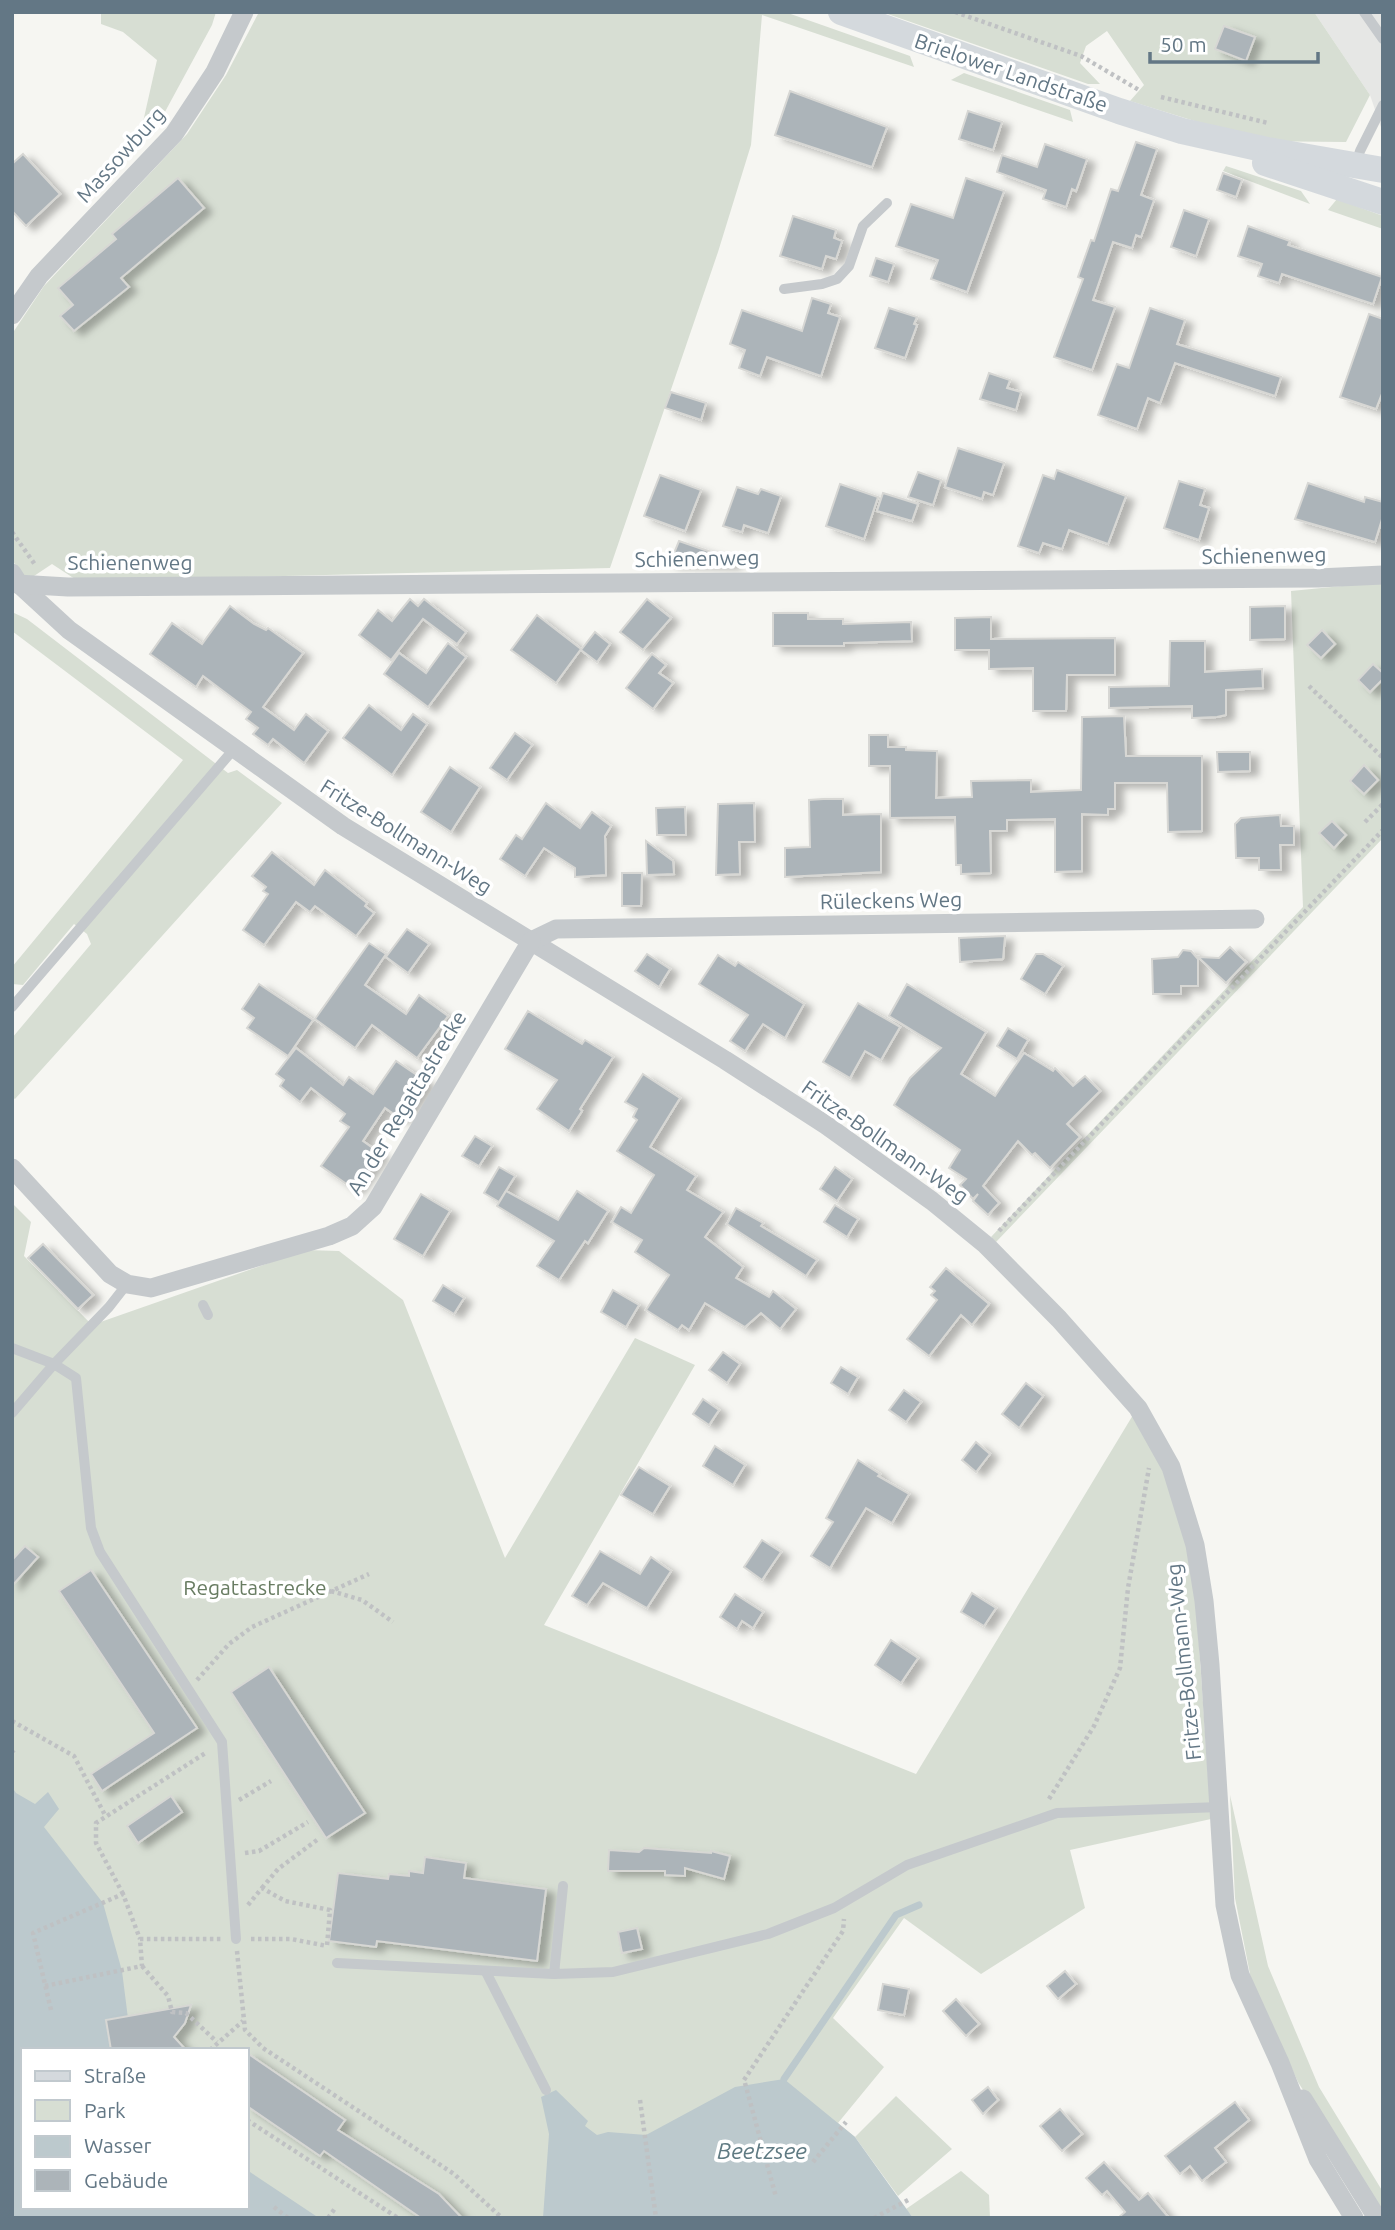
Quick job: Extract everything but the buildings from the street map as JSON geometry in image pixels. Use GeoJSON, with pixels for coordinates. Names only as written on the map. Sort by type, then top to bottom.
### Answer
{"type":"FeatureCollection","features":[{"type":"Feature","properties":{"kind":"main road","name":"Brielower Landstraße"},"geometry":{"type":"LineString","coordinates":[[841,12],[1182,131],[1268,150],[1383,170]]}},
{"type":"Feature","properties":{"kind":"main road","name":"Brielower Landstraße"},"geometry":{"type":"LineString","coordinates":[[1182,131],[1207,145],[1383,202]]}},
{"type":"Feature","properties":{"kind":"street","name":"Massowburg"},"geometry":{"type":"LineString","coordinates":[[12,315],[40,276],[174,134],[215,72],[244,12]]}},
{"type":"Feature","properties":{"kind":"street","name":"Schienenweg"},"geometry":{"type":"LineString","coordinates":[[14,580],[50,586],[1113,580],[1383,575]]}},
{"type":"Feature","properties":{"kind":"street","name":"Fritze-Bollmann-Weg"},"geometry":{"type":"LineString","coordinates":[[14,580],[69,630],[343,826],[659,1018],[826,1125],[932,1201],[986,1245],[1059,1319],[1138,1408],[1171,1467],[1195,1545],[1205,1614],[1221,1807],[1225,1905],[1240,1975],[1280,2063],[1318,2159],[1354,2218]]}},
{"type":"Feature","properties":{"kind":"street","name":"Rüleckens Weg"},"geometry":{"type":"LineString","coordinates":[[531,941],[556,929],[1255,919]]}},
{"type":"Feature","properties":{"kind":"street","name":"An der Regattastrecke"},"geometry":{"type":"LineString","coordinates":[[127,1284],[151,1288],[329,1236],[352,1226],[373,1207],[531,941]]}},
{"type":"Feature","properties":{"kind":"street"},"geometry":{"type":"LineString","coordinates":[[12,1168],[110,1274],[127,1284]]}},
{"type":"Feature","properties":{"kind":"street","name":"Fritze-Bollmann-Weg"},"geometry":{"type":"LineString","coordinates":[[1280,2063],[1377,2218]]}},
{"type":"Feature","properties":{"kind":"lane"},"geometry":{"type":"LineString","coordinates":[[1364,12],[1383,39]]}},
{"type":"Feature","properties":{"kind":"lane"},"geometry":{"type":"LineString","coordinates":[[1356,165],[1360,151],[1383,106]]}},
{"type":"Feature","properties":{"kind":"lane"},"geometry":{"type":"LineString","coordinates":[[784,289],[822,284],[837,279],[849,266],[863,226],[887,203]]}},
{"type":"Feature","properties":{"kind":"lane"},"geometry":{"type":"LineString","coordinates":[[12,1007],[234,749]]}},
{"type":"Feature","properties":{"kind":"lane"},"geometry":{"type":"LineString","coordinates":[[12,1413],[127,1284]]}},
{"type":"Feature","properties":{"kind":"lane"},"geometry":{"type":"LineString","coordinates":[[203,1305],[208,1315]]}},
{"type":"Feature","properties":{"kind":"lane"},"geometry":{"type":"LineString","coordinates":[[12,1348],[54,1364],[76,1378],[91,1528],[100,1552],[222,1742],[236,1939]]}},
{"type":"Feature","properties":{"kind":"lane"},"geometry":{"type":"LineString","coordinates":[[337,1963],[486,1972],[613,1972],[768,1934],[845,1902],[907,1865],[1057,1813],[1221,1807]]}},
{"type":"Feature","properties":{"kind":"lane"},"geometry":{"type":"LineString","coordinates":[[554,1974],[563,1886]]}},
{"type":"Feature","properties":{"kind":"lane"},"geometry":{"type":"LineString","coordinates":[[486,1972],[546,2090]]}},
{"type":"Feature","properties":{"kind":"path"},"geometry":{"type":"LineString","coordinates":[[955,12],[1081,56],[1142,92]]}},
{"type":"Feature","properties":{"kind":"path"},"geometry":{"type":"LineString","coordinates":[[1154,95],[1278,126]]}},
{"type":"Feature","properties":{"kind":"path"},"geometry":{"type":"LineString","coordinates":[[12,532],[50,586]]}},
{"type":"Feature","properties":{"kind":"path"},"geometry":{"type":"LineString","coordinates":[[1309,686],[1383,758]]}},
{"type":"Feature","properties":{"kind":"path"},"geometry":{"type":"LineString","coordinates":[[1365,822],[1383,804]]}},
{"type":"Feature","properties":{"kind":"path"},"geometry":{"type":"LineString","coordinates":[[986,1245],[1383,830]]}},
{"type":"Feature","properties":{"kind":"path"},"geometry":{"type":"LineString","coordinates":[[1036,1820],[1094,1726],[1120,1668],[1128,1588],[1154,1436]]}},
{"type":"Feature","properties":{"kind":"path"},"geometry":{"type":"LineString","coordinates":[[187,1691],[229,1644],[252,1627],[369,1574]]}},
{"type":"Feature","properties":{"kind":"path"},"geometry":{"type":"LineString","coordinates":[[331,1591],[362,1600],[393,1622]]}},
{"type":"Feature","properties":{"kind":"path"},"geometry":{"type":"LineString","coordinates":[[12,1721],[74,1756],[106,1817]]}},
{"type":"Feature","properties":{"kind":"path"},"geometry":{"type":"LineString","coordinates":[[217,2042],[186,2013],[172,2012],[168,1996],[142,1966],[140,1939],[123,1894],[96,1843],[96,1824],[222,1742]]}},
{"type":"Feature","properties":{"kind":"path"},"geometry":{"type":"LineString","coordinates":[[226,1808],[271,1781]]}},
{"type":"Feature","properties":{"kind":"path"},"geometry":{"type":"LineString","coordinates":[[230,1855],[259,1851],[308,1822]]}},
{"type":"Feature","properties":{"kind":"path"},"geometry":{"type":"LineString","coordinates":[[234,1911],[250,1904],[278,1869],[317,1840]]}},
{"type":"Feature","properties":{"kind":"path"},"geometry":{"type":"LineString","coordinates":[[262,1888],[285,1900],[330,1910],[327,1947],[337,1963]]}},
{"type":"Feature","properties":{"kind":"path"},"geometry":{"type":"LineString","coordinates":[[51,2010],[33,1933],[123,1894]]}},
{"type":"Feature","properties":{"kind":"path"},"geometry":{"type":"LineString","coordinates":[[776,2197],[744,2082],[843,1931],[845,1902]]}},
{"type":"Feature","properties":{"kind":"path"},"geometry":{"type":"LineString","coordinates":[[140,1939],[291,1939],[327,1947]]}},
{"type":"Feature","properties":{"kind":"path"},"geometry":{"type":"LineString","coordinates":[[236,1939],[245,2030],[263,2048],[454,2174],[502,2218]]}},
{"type":"Feature","properties":{"kind":"path"},"geometry":{"type":"LineString","coordinates":[[45,1986],[142,1966]]}},
{"type":"Feature","properties":{"kind":"path"},"geometry":{"type":"LineString","coordinates":[[212,2048],[243,2021]]}},
{"type":"Feature","properties":{"kind":"path"},"geometry":{"type":"LineString","coordinates":[[640,2100],[656,2218]]}},
{"type":"Feature","properties":{"kind":"path"},"geometry":{"type":"LineString","coordinates":[[248,2121],[398,2218]]}},
{"type":"Feature","properties":{"kind":"path"},"geometry":{"type":"LineString","coordinates":[[813,2162],[846,2122]]}},
{"type":"Feature","properties":{"kind":"path"},"geometry":{"type":"LineString","coordinates":[[874,2218],[910,2199]]}},
{"type":"Feature","properties":{"kind":"path"},"geometry":{"type":"LineString","coordinates":[[274,2207],[288,2218]]}},
{"type":"Feature","properties":{"kind":"path"},"geometry":{"type":"LineString","coordinates":[[328,2218],[336,2207]]}},
{"type":"Feature","properties":{"kind":"shaded area"},"geometry":{"type":"Polygon","coordinates":[[[1314,12],[1383,12],[1383,133],[1370,95],[1314,12]]]}},
{"type":"Feature","properties":{"kind":"green space"},"geometry":{"type":"Polygon","coordinates":[[[101,12],[216,12],[212,25],[160,121],[143,122],[157,60],[123,32],[101,24],[101,12]]]}},
{"type":"Feature","properties":{"kind":"green space"},"geometry":{"type":"Polygon","coordinates":[[[259,12],[785,12],[910,56],[914,67],[762,15],[751,145],[718,252],[610,568],[78,581],[52,564],[25,582],[12,559],[12,334],[44,286],[187,134],[226,75],[259,12]]]}},
{"type":"Feature","properties":{"kind":"green space"},"geometry":{"type":"Polygon","coordinates":[[[882,12],[1314,12],[1370,95],[1346,142],[1259,141],[1130,101],[1144,85],[1107,31],[1086,46],[1080,63],[1100,84],[1088,84],[882,12]]]}},
{"type":"Feature","properties":{"kind":"green space"},"geometry":{"type":"Polygon","coordinates":[[[964,73],[1070,110],[1073,122],[951,80],[964,73]]]}},
{"type":"Feature","properties":{"kind":"green space"},"geometry":{"type":"Polygon","coordinates":[[[1226,166],[1301,191],[1310,204],[1223,171],[1226,166]]]}},
{"type":"Feature","properties":{"kind":"green space"},"geometry":{"type":"Polygon","coordinates":[[[1337,199],[1383,216],[1383,229],[1328,210],[1337,199]]]}},
{"type":"Feature","properties":{"kind":"green space"},"geometry":{"type":"Polygon","coordinates":[[[1383,582],[1383,838],[996,1242],[991,1237],[1303,907],[1291,591],[1383,582]]]}},
{"type":"Feature","properties":{"kind":"green space"},"geometry":{"type":"Polygon","coordinates":[[[12,612],[27,619],[228,773],[237,770],[282,803],[15,1099],[12,1097],[12,1038],[91,944],[87,934],[74,924],[23,985],[12,984],[12,967],[183,760],[12,631],[12,612]]]}},
{"type":"Feature","properties":{"kind":"green space","name":"Regattastrecke"},"geometry":{"type":"Polygon","coordinates":[[[12,1203],[31,1222],[24,1256],[92,1325],[306,1250],[339,1251],[403,1300],[505,1558],[635,1338],[695,1365],[544,1625],[916,1774],[1133,1415],[1165,1471],[1187,1548],[1196,1601],[1211,1819],[1070,1850],[1085,1908],[981,1974],[904,1918],[833,2018],[884,2067],[838,2123],[855,2137],[834,2218],[12,2218],[12,1203]]]}},
{"type":"Feature","properties":{"kind":"green space"},"geometry":{"type":"Polygon","coordinates":[[[1230,1795],[1268,1966],[1319,2087],[1383,2192],[1383,2217],[1298,2082],[1251,1979],[1235,1898],[1230,1795]]]}},
{"type":"Feature","properties":{"kind":"green space"},"geometry":{"type":"Polygon","coordinates":[[[896,2096],[952,2149],[898,2196],[855,2137],[896,2096]]]}},
{"type":"Feature","properties":{"kind":"green space"},"geometry":{"type":"Polygon","coordinates":[[[961,2171],[989,2195],[990,2218],[913,2218],[906,2209],[961,2171]]]}},
{"type":"Feature","properties":{"kind":"water"},"geometry":{"type":"Polygon","coordinates":[[[12,1787],[16,1793],[35,1804],[48,1792],[59,1809],[44,1827],[103,1903],[122,1971],[132,2048],[21,2048],[21,2209],[248,2209],[248,2171],[319,2218],[12,2218],[12,1787]]]}},
{"type":"Feature","properties":{"kind":"water","name":"Beetzsee"},"geometry":{"type":"Polygon","coordinates":[[[784,2079],[855,2137],[913,2218],[543,2218],[549,2134],[541,2097],[556,2090],[588,2121],[585,2126],[597,2135],[608,2132],[646,2135],[735,2087],[784,2079]]]}},
{"type":"Feature","properties":{"kind":"waterway"},"geometry":{"type":"LineString","coordinates":[[784,2079],[896,1915],[919,1905]]}}]}
